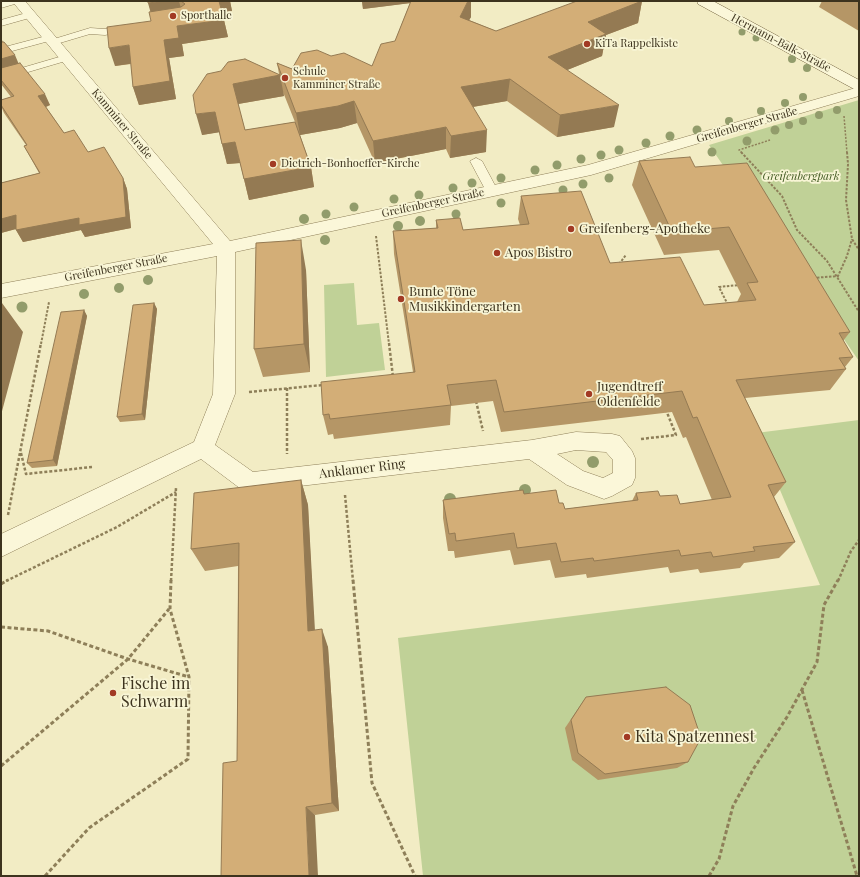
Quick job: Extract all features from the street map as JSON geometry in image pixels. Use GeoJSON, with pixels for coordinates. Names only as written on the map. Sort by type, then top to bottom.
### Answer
{"type":"FeatureCollection","features":[{"type":"Feature","properties":{"kind":"street","name":"Kamminer Straße"},"geometry":{"type":"LineString","coordinates":[[18,1],[226,248]]}},
{"type":"Feature","properties":{"kind":"street","name":"Hermann-Balk-Straße"},"geometry":{"type":"LineString","coordinates":[[703,1],[859,86]]}},
{"type":"Feature","properties":{"kind":"street","name":"Greifenberger Straße"},"geometry":{"type":"LineString","coordinates":[[1,291],[226,248],[591,170],[859,91]]}},
{"type":"Feature","properties":{"kind":"street"},"geometry":{"type":"LineString","coordinates":[[1,546],[203,448],[224,394],[226,248]]}},
{"type":"Feature","properties":{"kind":"street","name":"Anklamer Ring"},"geometry":{"type":"LineString","coordinates":[[203,448],[249,482],[532,449],[576,441],[612,443]]}},
{"type":"Feature","properties":{"kind":"street"},"geometry":{"type":"LineString","coordinates":[[532,449],[575,478],[604,489],[624,478],[624,458],[612,443]]}},
{"type":"Feature","properties":{"kind":"lane"},"geometry":{"type":"LineString","coordinates":[[1,5],[15,1]]}},
{"type":"Feature","properties":{"kind":"lane"},"geometry":{"type":"LineString","coordinates":[[1,23],[30,15]]}},
{"type":"Feature","properties":{"kind":"lane"},"geometry":{"type":"LineString","coordinates":[[1,51],[90,31],[105,32],[136,27]]}},
{"type":"Feature","properties":{"kind":"lane"},"geometry":{"type":"LineString","coordinates":[[1,77],[66,58]]}},
{"type":"Feature","properties":{"kind":"lane"},"geometry":{"type":"LineString","coordinates":[[476,162],[492,190]]}},
{"type":"Feature","properties":{"kind":"path"},"geometry":{"type":"LineString","coordinates":[[848,114],[844,116],[848,164],[846,200],[852,239],[859,250]]}},
{"type":"Feature","properties":{"kind":"path"},"geometry":{"type":"LineString","coordinates":[[772,139],[739,150],[782,196],[797,230],[827,261],[838,276],[859,312]]}},
{"type":"Feature","properties":{"kind":"path"},"geometry":{"type":"LineString","coordinates":[[373,216],[393,377],[400,377]]}},
{"type":"Feature","properties":{"kind":"path"},"geometry":{"type":"LineString","coordinates":[[838,276],[847,256],[852,239]]}},
{"type":"Feature","properties":{"kind":"path"},"geometry":{"type":"LineString","coordinates":[[617,265],[626,255]]}},
{"type":"Feature","properties":{"kind":"path"},"geometry":{"type":"LineString","coordinates":[[808,279],[838,276]]}},
{"type":"Feature","properties":{"kind":"path"},"geometry":{"type":"LineString","coordinates":[[1,546],[53,280]]}},
{"type":"Feature","properties":{"kind":"path"},"geometry":{"type":"LineString","coordinates":[[729,307],[719,287],[741,285]]}},
{"type":"Feature","properties":{"kind":"path"},"geometry":{"type":"LineString","coordinates":[[224,394],[325,384]]}},
{"type":"Feature","properties":{"kind":"path"},"geometry":{"type":"LineString","coordinates":[[287,388],[287,478]]}},
{"type":"Feature","properties":{"kind":"path"},"geometry":{"type":"LineString","coordinates":[[476,400],[489,454]]}},
{"type":"Feature","properties":{"kind":"path"},"geometry":{"type":"LineString","coordinates":[[612,443],[676,435],[665,407]]}},
{"type":"Feature","properties":{"kind":"path"},"geometry":{"type":"LineString","coordinates":[[20,451],[26,474],[92,467]]}},
{"type":"Feature","properties":{"kind":"path"},"geometry":{"type":"LineString","coordinates":[[45,876],[88,828],[188,759],[189,677],[170,609],[177,476],[167,466]]}},
{"type":"Feature","properties":{"kind":"path"},"geometry":{"type":"LineString","coordinates":[[343,471],[372,783],[415,876]]}},
{"type":"Feature","properties":{"kind":"path"},"geometry":{"type":"LineString","coordinates":[[1,584],[117,527],[176,492]]}},
{"type":"Feature","properties":{"kind":"path"},"geometry":{"type":"LineString","coordinates":[[709,876],[719,859],[733,806],[817,662],[824,605],[839,579],[851,551],[859,540]]}},
{"type":"Feature","properties":{"kind":"path"},"geometry":{"type":"LineString","coordinates":[[1,766],[128,659],[170,609]]}},
{"type":"Feature","properties":{"kind":"path"},"geometry":{"type":"LineString","coordinates":[[1,627],[48,631],[128,659],[189,677]]}},
{"type":"Feature","properties":{"kind":"path"},"geometry":{"type":"LineString","coordinates":[[802,690],[857,876]]}},
{"type":"Feature","properties":{"kind":"green space","name":"Greifenbergpark"},"geometry":{"type":"Polygon","coordinates":[[[859,100],[859,361],[709,145],[859,100]]]}},
{"type":"Feature","properties":{"kind":"green space"},"geometry":{"type":"Polygon","coordinates":[[[354,283],[357,325],[379,323],[385,370],[326,377],[324,285],[354,283]]]}},
{"type":"Feature","properties":{"kind":"green space"},"geometry":{"type":"Polygon","coordinates":[[[859,420],[859,876],[423,876],[398,638],[820,585],[756,433],[859,420]]]}},
{"type":"Feature","properties":{"kind":"building"},"geometry":{"type":"Polygon","coordinates":[[[148,1],[165,1],[148,3],[148,1]]]}},
{"type":"Feature","properties":{"kind":"building"},"geometry":{"type":"Polygon","coordinates":[[[181,1],[219,1],[224,20],[177,26],[179,38],[164,40],[170,81],[133,87],[129,45],[109,48],[107,27],[151,21],[149,12],[181,7],[185,4],[181,1]]]}},
{"type":"Feature","properties":{"kind":"building"},"geometry":{"type":"Polygon","coordinates":[[[411,1],[468,1],[460,17],[496,31],[577,1],[642,1],[588,22],[606,34],[548,57],[619,105],[560,115],[510,79],[461,87],[487,130],[451,136],[446,127],[373,141],[354,101],[338,106],[296,113],[277,63],[292,69],[301,53],[317,50],[331,56],[344,53],[372,66],[381,44],[395,41],[411,1]]]}},
{"type":"Feature","properties":{"kind":"building"},"geometry":{"type":"Polygon","coordinates":[[[1,42],[4,42],[15,55],[1,59],[1,42]]]}},
{"type":"Feature","properties":{"kind":"building"},"geometry":{"type":"Polygon","coordinates":[[[245,59],[280,75],[233,84],[245,130],[295,122],[311,167],[244,179],[235,142],[222,144],[215,112],[196,114],[193,95],[207,74],[221,71],[228,62],[245,59]]]}},
{"type":"Feature","properties":{"kind":"building"},"geometry":{"type":"Polygon","coordinates":[[[20,63],[45,94],[38,96],[64,133],[74,130],[88,152],[104,147],[123,178],[126,217],[79,225],[79,218],[16,230],[16,215],[1,219],[1,183],[40,173],[24,146],[27,145],[1,105],[1,100],[14,96],[1,80],[1,68],[20,63]]]}},
{"type":"Feature","properties":{"kind":"building"},"geometry":{"type":"Polygon","coordinates":[[[690,157],[695,167],[747,163],[850,332],[839,333],[853,357],[839,358],[846,369],[736,380],[786,482],[768,485],[795,542],[753,547],[755,551],[713,557],[711,552],[681,556],[679,550],[594,561],[593,558],[561,562],[556,543],[517,548],[514,533],[456,541],[455,533],[449,534],[443,500],[523,490],[524,494],[556,490],[559,503],[563,503],[565,509],[638,500],[636,493],[658,491],[660,496],[677,495],[680,504],[731,497],[697,417],[693,418],[682,391],[504,412],[496,380],[447,385],[451,405],[330,419],[329,414],[323,415],[321,382],[415,372],[393,231],[438,228],[436,220],[460,218],[463,230],[529,224],[521,196],[581,191],[610,263],[680,257],[704,305],[756,300],[747,283],[758,282],[729,227],[672,232],[639,161],[690,157]]]}},
{"type":"Feature","properties":{"kind":"building"},"geometry":{"type":"Polygon","coordinates":[[[301,240],[304,344],[254,349],[256,243],[301,240]]]}},
{"type":"Feature","properties":{"kind":"building"},"geometry":{"type":"Polygon","coordinates":[[[154,303],[142,414],[117,417],[133,305],[154,303]]]}},
{"type":"Feature","properties":{"kind":"building"},"geometry":{"type":"Polygon","coordinates":[[[84,310],[53,460],[27,463],[61,312],[84,310]]]}},
{"type":"Feature","properties":{"kind":"building"},"geometry":{"type":"Polygon","coordinates":[[[301,480],[308,631],[322,629],[332,803],[306,807],[309,876],[221,876],[223,763],[237,761],[239,543],[191,549],[194,493],[301,480]]]}},
{"type":"Feature","properties":{"kind":"building","name":"Kita Spatzennest"},"geometry":{"type":"Polygon","coordinates":[[[666,687],[690,705],[701,738],[688,762],[605,774],[578,753],[571,720],[586,697],[666,687]]]}},
{"type":"Feature","properties":{"kind":"place","name":"Sporthalle"},"geometry":{"type":"Point","coordinates":[173,16]}},
{"type":"Feature","properties":{"kind":"place","name":"KiTa Rappelkiste"},"geometry":{"type":"Point","coordinates":[587,44]}},
{"type":"Feature","properties":{"kind":"place","name":"Schule Kamminer Straße"},"geometry":{"type":"Point","coordinates":[285,78]}},
{"type":"Feature","properties":{"kind":"place","name":"Dietrich-Bonhoeffer-Kirche"},"geometry":{"type":"Point","coordinates":[273,164]}},
{"type":"Feature","properties":{"kind":"place","name":"Greifenberg-Apotheke"},"geometry":{"type":"Point","coordinates":[571,229]}},
{"type":"Feature","properties":{"kind":"place","name":"Apos Bistro"},"geometry":{"type":"Point","coordinates":[497,253]}},
{"type":"Feature","properties":{"kind":"place","name":"Bunte Töne Musikkindergarten"},"geometry":{"type":"Point","coordinates":[401,299]}},
{"type":"Feature","properties":{"kind":"place","name":"Jugendtreff Oldenfelde"},"geometry":{"type":"Point","coordinates":[589,394]}},
{"type":"Feature","properties":{"kind":"place","name":"Fische im Schwarm"},"geometry":{"type":"Point","coordinates":[113,693]}},
{"type":"Feature","properties":{"kind":"place","name":"Kita Spatzennest"},"geometry":{"type":"Point","coordinates":[627,737]}}]}
